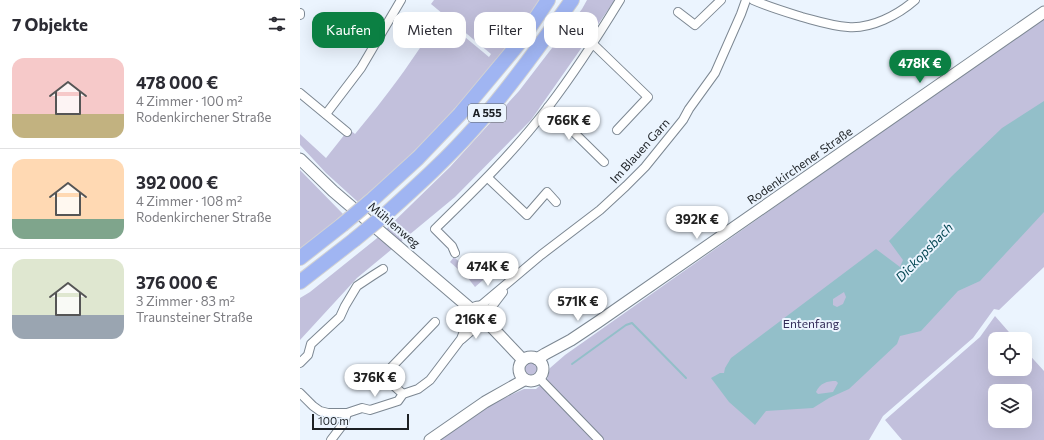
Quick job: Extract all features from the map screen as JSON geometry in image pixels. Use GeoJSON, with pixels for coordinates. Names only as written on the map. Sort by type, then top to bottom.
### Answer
{"type":"FeatureCollection","features":[{"type":"Feature","properties":{"kind":"highway","name":"A 555"},"geometry":{"type":"LineString","coordinates":[[300,258],[373,199],[418,158],[460,114],[520,42],[548,0]]}},
{"type":"Feature","properties":{"kind":"highway","name":"A 555"},"geometry":{"type":"LineString","coordinates":[[300,282],[387,213],[433,172],[476,126],[537,51],[572,0]]}},
{"type":"Feature","properties":{"kind":"main road","name":"Rodenkirchener Straße"},"geometry":{"type":"LineString","coordinates":[[539,378],[542,373],[540,363],[571,340],[1044,12]]}},
{"type":"Feature","properties":{"kind":"main road","name":"Mühlenweg"},"geometry":{"type":"LineString","coordinates":[[300,158],[333,190],[479,316],[523,360]]}},
{"type":"Feature","properties":{"kind":"main road"},"geometry":{"type":"LineString","coordinates":[[539,378],[535,381],[529,381],[522,376],[519,365],[523,360],[529,357],[540,363]]}},
{"type":"Feature","properties":{"kind":"main road"},"geometry":{"type":"LineString","coordinates":[[430,440],[522,376]]}},
{"type":"Feature","properties":{"kind":"street"},"geometry":{"type":"LineString","coordinates":[[326,114],[361,68],[393,16],[401,0]]}},
{"type":"Feature","properties":{"kind":"street"},"geometry":{"type":"LineString","coordinates":[[598,36],[620,0]]}},
{"type":"Feature","properties":{"kind":"street"},"geometry":{"type":"LineString","coordinates":[[678,12],[695,25],[721,0]]}},
{"type":"Feature","properties":{"kind":"street","name":"Im Blauen Garn"},"geometry":{"type":"LineString","coordinates":[[479,316],[509,283],[541,255],[600,210],[645,167],[684,120],[688,108],[715,73],[746,0]]}},
{"type":"Feature","properties":{"kind":"street"},"geometry":{"type":"LineString","coordinates":[[753,0],[796,16],[830,25],[849,27],[863,26],[876,22],[904,4],[915,0]]}},
{"type":"Feature","properties":{"kind":"street"},"geometry":{"type":"LineString","coordinates":[[455,253],[452,246],[435,229],[488,178],[548,107],[590,48]]}},
{"type":"Feature","properties":{"kind":"street"},"geometry":{"type":"LineString","coordinates":[[597,48],[648,97],[617,130]]}},
{"type":"Feature","properties":{"kind":"street"},"geometry":{"type":"LineString","coordinates":[[300,93],[347,132]]}},
{"type":"Feature","properties":{"kind":"street"},"geometry":{"type":"LineString","coordinates":[[548,107],[604,162]]}},
{"type":"Feature","properties":{"kind":"street"},"geometry":{"type":"LineString","coordinates":[[488,178],[527,215],[547,192],[556,202]]}},
{"type":"Feature","properties":{"kind":"street"},"geometry":{"type":"LineString","coordinates":[[300,364],[308,355],[311,344],[340,317],[357,286],[383,269]]}},
{"type":"Feature","properties":{"kind":"street"},"geometry":{"type":"LineString","coordinates":[[300,393],[320,411],[328,414],[347,413],[362,408],[370,410],[398,401],[403,394],[418,388],[430,380],[461,339],[466,326],[479,316]]}},
{"type":"Feature","properties":{"kind":"street"},"geometry":{"type":"LineString","coordinates":[[403,394],[383,376],[435,322]]}},
{"type":"Feature","properties":{"kind":"street"},"geometry":{"type":"LineString","coordinates":[[539,378],[599,440]]}},
{"type":"Feature","properties":{"kind":"street"},"geometry":{"type":"LineString","coordinates":[[330,440],[344,423],[347,413]]}},
{"type":"Feature","properties":{"kind":"green space"},"geometry":{"type":"Polygon","coordinates":[[[434,0],[540,0],[532,12],[474,12],[474,40],[466,33],[466,12],[441,12],[431,4],[434,0]]]}},
{"type":"Feature","properties":{"kind":"green space"},"geometry":{"type":"Polygon","coordinates":[[[587,0],[615,0],[598,24],[598,12],[580,12],[587,0]]]}},
{"type":"Feature","properties":{"kind":"green space","name":"Entenfang"},"geometry":{"type":"Polygon","coordinates":[[[1044,17],[1044,267],[999,310],[994,309],[973,338],[883,416],[869,440],[438,440],[489,405],[524,389],[536,389],[547,379],[550,368],[565,355],[1044,17]]]}},
{"type":"Feature","properties":{"kind":"green space"},"geometry":{"type":"Polygon","coordinates":[[[466,38],[474,45],[474,48],[478,48],[489,57],[491,54],[484,48],[505,48],[459,104],[423,142],[399,166],[358,202],[326,173],[300,145],[300,134],[326,158],[349,129],[355,134],[394,85],[420,48],[466,48],[466,38]]]}},
{"type":"Feature","properties":{"kind":"green space"},"geometry":{"type":"Polygon","coordinates":[[[552,48],[581,48],[531,120],[455,197],[357,278],[300,340],[300,298],[310,292],[376,239],[450,167],[519,91],[552,48]]]}},
{"type":"Feature","properties":{"kind":"green space"},"geometry":{"type":"Polygon","coordinates":[[[300,170],[343,214],[336,220],[337,222],[300,250],[300,170]]]}},
{"type":"Feature","properties":{"kind":"green space"},"geometry":{"type":"Polygon","coordinates":[[[454,257],[466,268],[471,262],[482,273],[483,280],[475,287],[468,278],[450,262],[454,257]]]}},
{"type":"Feature","properties":{"kind":"green space"},"geometry":{"type":"Polygon","coordinates":[[[995,316],[1009,332],[988,332],[988,376],[1032,376],[1032,358],[1044,371],[1044,440],[902,440],[885,420],[980,337],[995,316]]]}},
{"type":"Feature","properties":{"kind":"green space"},"geometry":{"type":"Polygon","coordinates":[[[529,363],[533,363],[537,369],[533,375],[529,375],[525,371],[525,367],[529,363]]]}},
{"type":"Feature","properties":{"kind":"water"},"geometry":{"type":"Polygon","coordinates":[[[1044,101],[1044,212],[980,281],[958,291],[921,331],[900,336],[897,344],[849,389],[829,398],[813,408],[766,411],[755,425],[729,402],[711,378],[720,373],[724,373],[725,368],[731,358],[876,249],[900,267],[903,260],[889,241],[952,176],[1002,128],[1044,101]],[[844,292],[833,299],[833,305],[837,307],[843,304],[846,297],[844,292]],[[836,381],[824,383],[816,392],[818,394],[833,392],[838,383],[836,381]]]}},
{"type":"Feature","properties":{"kind":"waterway","name":"Dickopsbach"},"geometry":{"type":"LineString","coordinates":[[572,364],[626,325],[632,323],[686,378]]}}]}
